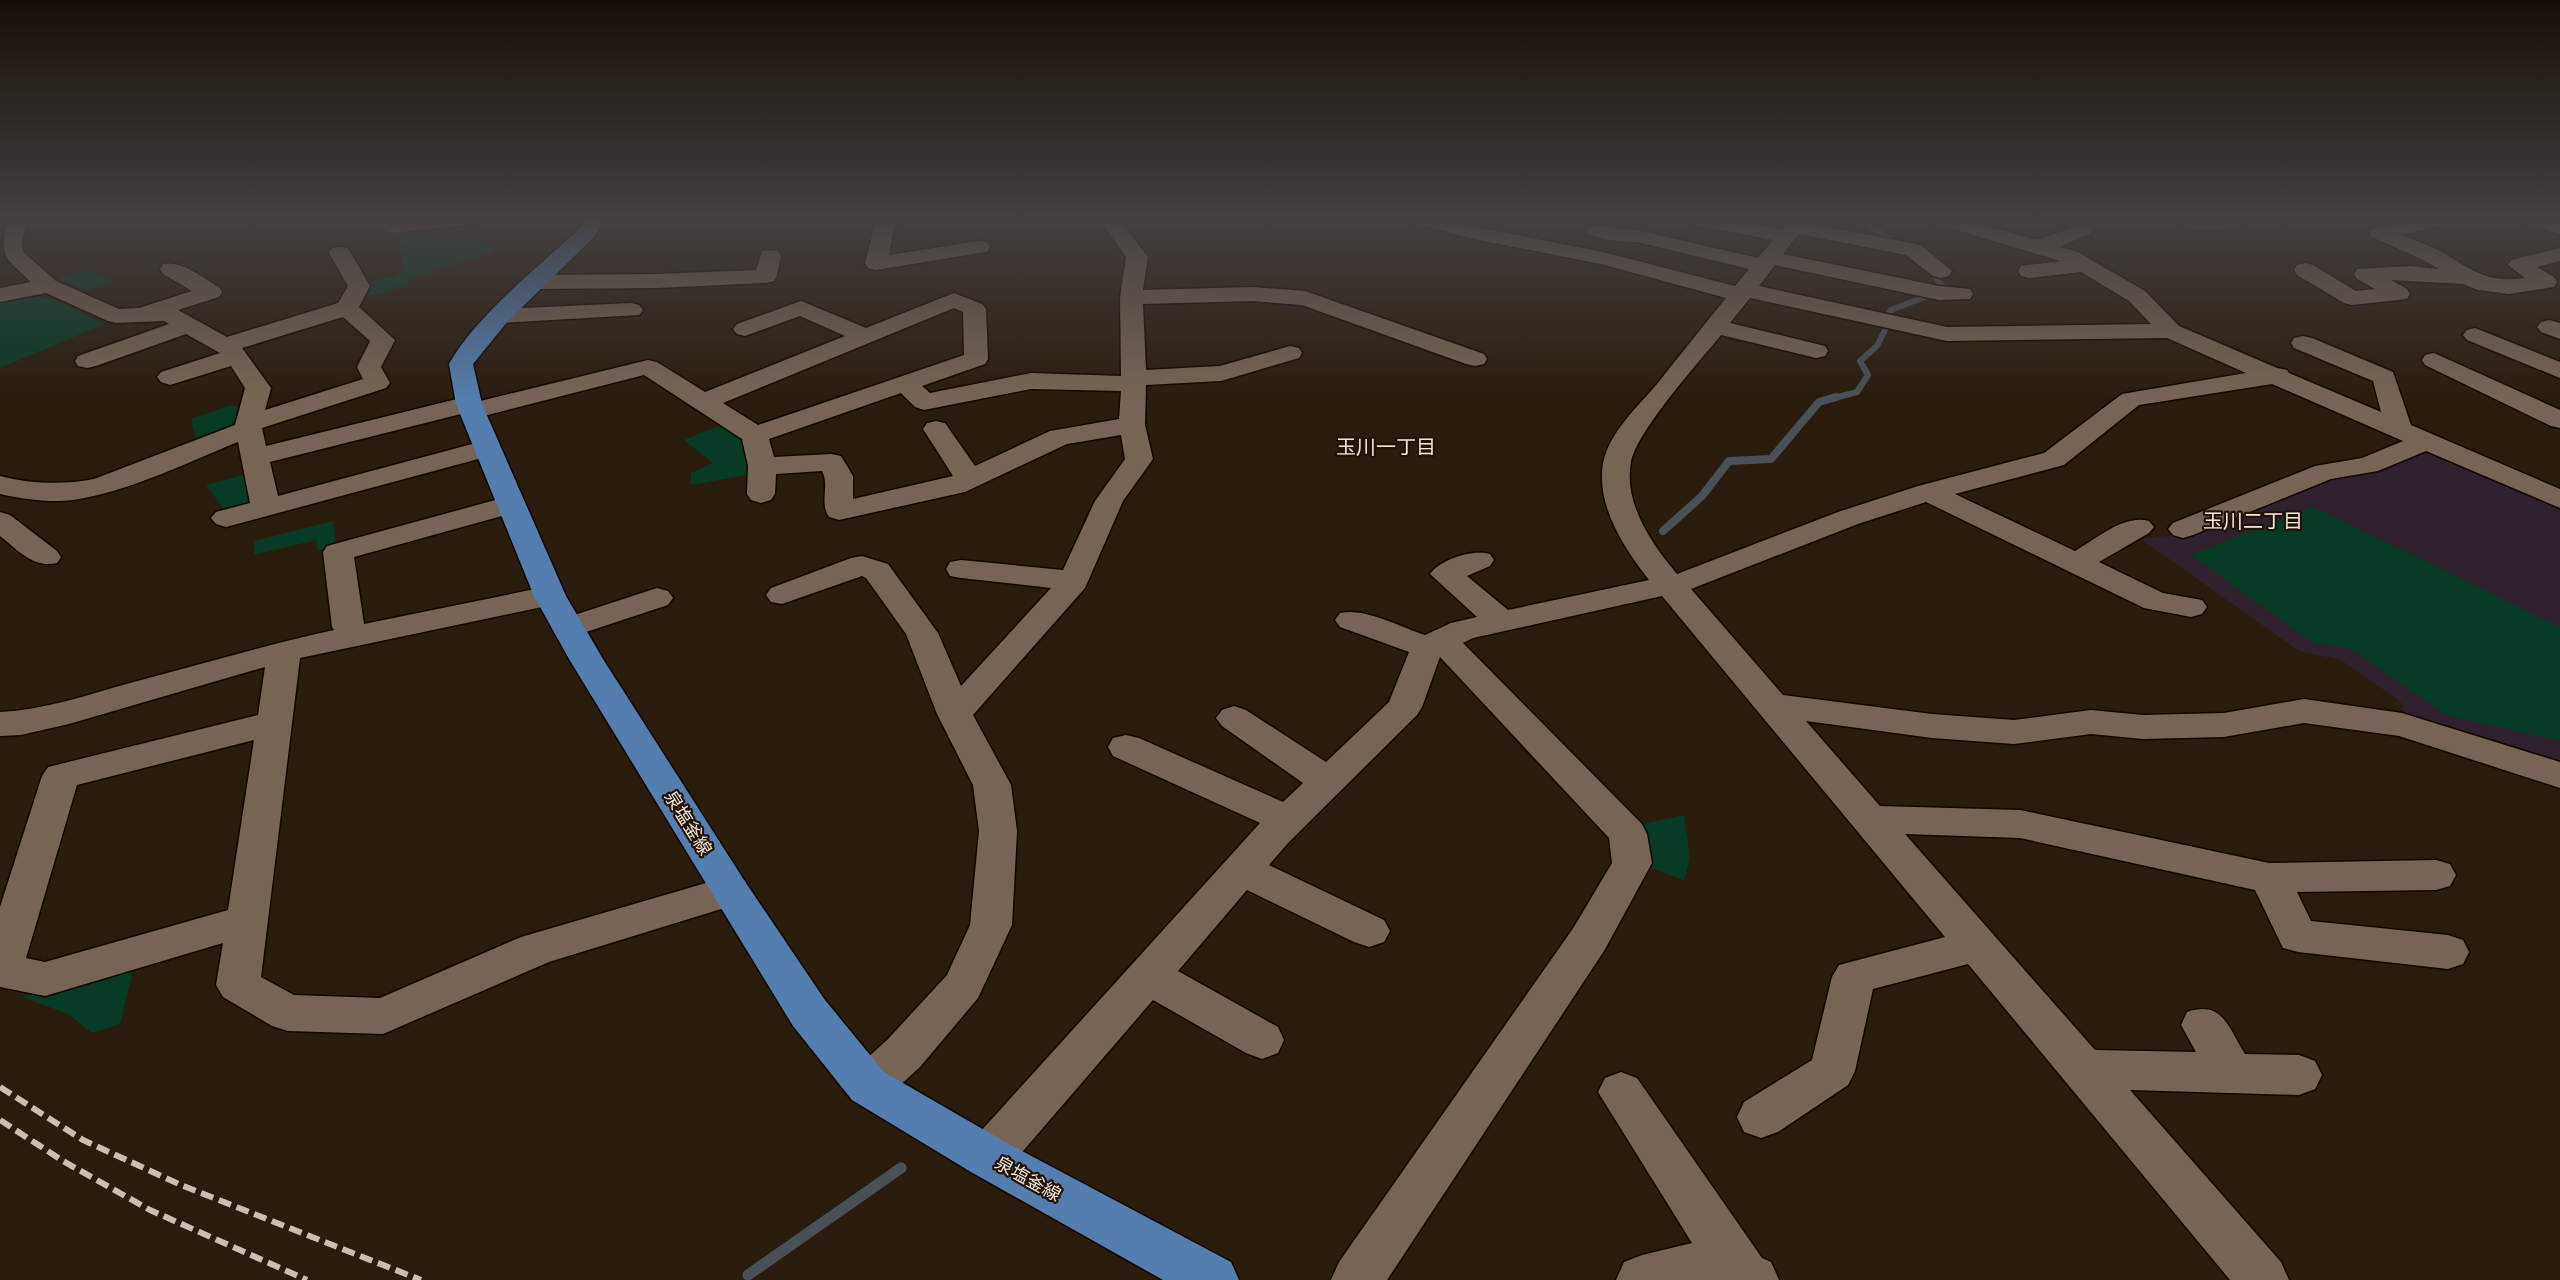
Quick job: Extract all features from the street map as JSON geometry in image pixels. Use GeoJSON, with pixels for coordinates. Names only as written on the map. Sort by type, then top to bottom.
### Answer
{"type":"FeatureCollection","features":[{"type":"Feature","properties":{"kind":"main road","name":"泉塩釜線"},"geometry":{"type":"LineString","coordinates":[[541,278],[500,316],[467,353],[461,364],[471,407],[510,505],[559,612],[730,891],[809,1012],[868,1086],[988,1157],[1213,1280]]}},
{"type":"Feature","properties":{"kind":"street"},"geometry":{"type":"LineString","coordinates":[[39,278],[48,286],[116,316],[168,314],[231,350],[258,388],[249,426],[266,508]]}},
{"type":"Feature","properties":{"kind":"street"},"geometry":{"type":"LineString","coordinates":[[140,315],[211,292],[186,278]]}},
{"type":"Feature","properties":{"kind":"street"},"geometry":{"type":"LineString","coordinates":[[170,377],[231,350],[347,308],[359,286],[354,278]]}},
{"type":"Feature","properties":{"kind":"street"},"geometry":{"type":"LineString","coordinates":[[537,282],[728,278]]}},
{"type":"Feature","properties":{"kind":"street"},"geometry":{"type":"LineString","coordinates":[[955,714],[1074,582],[1109,501],[1139,459],[1132,425],[1131,297],[1134,278]]}},
{"type":"Feature","properties":{"kind":"street"},"geometry":{"type":"LineString","coordinates":[[1754,278],[1630,434],[1617,462],[1617,491],[1630,528],[1645,552],[1672,586],[1772,705],[2263,1280]]}},
{"type":"Feature","properties":{"kind":"street"},"geometry":{"type":"LineString","coordinates":[[1820,278],[1947,334],[2171,331],[2278,375],[2560,499]]}},
{"type":"Feature","properties":{"kind":"street"},"geometry":{"type":"LineString","coordinates":[[1870,278],[1940,293],[1962,294]]}},
{"type":"Feature","properties":{"kind":"street"},"geometry":{"type":"LineString","coordinates":[[2105,278],[2137,296],[2171,331]]}},
{"type":"Feature","properties":{"kind":"street"},"geometry":{"type":"LineString","coordinates":[[2318,278],[2352,298],[2399,294],[2371,278]]}},
{"type":"Feature","properties":{"kind":"street"},"geometry":{"type":"LineString","coordinates":[[2458,278],[2509,287],[2553,285]]}},
{"type":"Feature","properties":{"kind":"street"},"geometry":{"type":"LineString","coordinates":[[0,295],[48,286]]}},
{"type":"Feature","properties":{"kind":"street"},"geometry":{"type":"LineString","coordinates":[[1131,297],[1252,294],[1305,298],[1475,359]]}},
{"type":"Feature","properties":{"kind":"street"},"geometry":{"type":"LineString","coordinates":[[704,402],[954,300],[974,309],[976,359],[755,435]]}},
{"type":"Feature","properties":{"kind":"street"},"geometry":{"type":"LineString","coordinates":[[0,514],[7,491],[71,492],[101,486],[249,426],[377,383],[369,367],[383,340],[347,308]]}},
{"type":"Feature","properties":{"kind":"street"},"geometry":{"type":"LineString","coordinates":[[745,330],[801,308],[865,336]]}},
{"type":"Feature","properties":{"kind":"street"},"geometry":{"type":"LineString","coordinates":[[500,316],[631,310]]}},
{"type":"Feature","properties":{"kind":"street"},"geometry":{"type":"LineString","coordinates":[[87,361],[188,325]]}},
{"type":"Feature","properties":{"kind":"street"},"geometry":{"type":"LineString","coordinates":[[1715,326],[1816,351]]}},
{"type":"Feature","properties":{"kind":"street"},"geometry":{"type":"LineString","coordinates":[[2475,335],[2560,371]]}},
{"type":"Feature","properties":{"kind":"street"},"geometry":{"type":"LineString","coordinates":[[2303,343],[2384,377],[2400,430]]}},
{"type":"Feature","properties":{"kind":"street"},"geometry":{"type":"LineString","coordinates":[[905,383],[924,402],[1031,381],[1133,381],[1221,373],[1290,353]]}},
{"type":"Feature","properties":{"kind":"street"},"geometry":{"type":"LineString","coordinates":[[2434,360],[2560,420]]}},
{"type":"Feature","properties":{"kind":"street"},"geometry":{"type":"LineString","coordinates":[[255,457],[648,367],[755,435],[762,466],[761,494]]}},
{"type":"Feature","properties":{"kind":"street"},"geometry":{"type":"LineString","coordinates":[[988,1157],[1288,820],[1405,707],[1435,644],[1463,630],[1672,586],[1848,518],[1928,492],[2054,459],[2132,399],[2278,375]]}},
{"type":"Feature","properties":{"kind":"street"},"geometry":{"type":"LineString","coordinates":[[762,466],[831,462],[839,476],[839,511],[955,486],[1060,437],[1132,425]]}},
{"type":"Feature","properties":{"kind":"street"},"geometry":{"type":"LineString","coordinates":[[936,429],[970,480]]}},
{"type":"Feature","properties":{"kind":"street"},"geometry":{"type":"LineString","coordinates":[[2183,529],[2325,472],[2368,465],[2426,441]]}},
{"type":"Feature","properties":{"kind":"street"},"geometry":{"type":"LineString","coordinates":[[225,518],[487,448]]}},
{"type":"Feature","properties":{"kind":"street"},"geometry":{"type":"LineString","coordinates":[[1928,492],[2155,601],[2191,607]]}},
{"type":"Feature","properties":{"kind":"street"},"geometry":{"type":"LineString","coordinates":[[348,627],[338,552],[510,505]]}},
{"type":"Feature","properties":{"kind":"street"},"geometry":{"type":"LineString","coordinates":[[0,521],[46,557]]}},
{"type":"Feature","properties":{"kind":"street"},"geometry":{"type":"LineString","coordinates":[[2076,563],[2139,527]]}},
{"type":"Feature","properties":{"kind":"street"},"geometry":{"type":"LineString","coordinates":[[1479,560],[1446,574],[1502,622]]}},
{"type":"Feature","properties":{"kind":"street"},"geometry":{"type":"LineString","coordinates":[[782,595],[862,565],[877,571],[922,633],[955,714],[992,785],[998,831],[991,925],[963,986],[904,1053],[868,1086]]}},
{"type":"Feature","properties":{"kind":"street"},"geometry":{"type":"LineString","coordinates":[[961,569],[1074,582]]}},
{"type":"Feature","properties":{"kind":"street"},"geometry":{"type":"LineString","coordinates":[[0,724],[21,723],[69,712],[284,651],[657,598]]}},
{"type":"Feature","properties":{"kind":"street"},"geometry":{"type":"LineString","coordinates":[[1352,620],[1435,644],[1628,834],[1632,863],[1589,939],[1357,1280]]}},
{"type":"Feature","properties":{"kind":"street"},"geometry":{"type":"LineString","coordinates":[[284,651],[238,985],[288,1013],[383,1016],[536,950],[730,891]]}},
{"type":"Feature","properties":{"kind":"street"},"geometry":{"type":"LineString","coordinates":[[1772,705],[1932,726],[2014,732],[2091,722],[2144,727],[2224,725],[2304,711],[2402,725],[2560,775]]}},
{"type":"Feature","properties":{"kind":"street"},"geometry":{"type":"LineString","coordinates":[[1234,718],[1329,782]]}},
{"type":"Feature","properties":{"kind":"street"},"geometry":{"type":"LineString","coordinates":[[248,920],[45,979],[1,970],[61,776],[273,723]]}},
{"type":"Feature","properties":{"kind":"street"},"geometry":{"type":"LineString","coordinates":[[1126,747],[1288,820]]}},
{"type":"Feature","properties":{"kind":"street"},"geometry":{"type":"LineString","coordinates":[[1870,819],[2020,824],[2268,878],[2436,875]]}},
{"type":"Feature","properties":{"kind":"street"},"geometry":{"type":"LineString","coordinates":[[1242,870],[1369,931]]}},
{"type":"Feature","properties":{"kind":"street"},"geometry":{"type":"LineString","coordinates":[[2268,878],[2298,936],[2448,952]]}},
{"type":"Feature","properties":{"kind":"street"},"geometry":{"type":"LineString","coordinates":[[1761,1117],[1832,1071],[1854,977],[1977,945]]}},
{"type":"Feature","properties":{"kind":"street"},"geometry":{"type":"LineString","coordinates":[[1149,976],[1262,1040]]}},
{"type":"Feature","properties":{"kind":"street"},"geometry":{"type":"LineString","coordinates":[[2203,1025],[2232,1073]]}},
{"type":"Feature","properties":{"kind":"street"},"geometry":{"type":"LineString","coordinates":[[2083,1069],[2298,1074]]}},
{"type":"Feature","properties":{"kind":"street"},"geometry":{"type":"LineString","coordinates":[[1621,1092],[1748,1279]]}},
{"type":"Feature","properties":{"kind":"street"},"geometry":{"type":"LineString","coordinates":[[1642,1280],[1692,1268],[1748,1279]]}},
{"type":"Feature","properties":{"kind":"shaded area"},"geometry":{"type":"Polygon","coordinates":[[[2431,449],[2560,505],[2560,767],[2405,720],[2401,702],[2341,660],[2299,651],[2141,539],[2194,533],[2332,477],[2431,449]]]}},
{"type":"Feature","properties":{"kind":"green space"},"geometry":{"type":"Polygon","coordinates":[[[105,278],[113,282],[89,291],[57,279],[105,278]]]}},
{"type":"Feature","properties":{"kind":"green space"},"geometry":{"type":"Polygon","coordinates":[[[388,278],[416,278],[379,295],[363,295],[365,283],[388,278]]]}},
{"type":"Feature","properties":{"kind":"green space"},"geometry":{"type":"Polygon","coordinates":[[[20,294],[64,304],[105,324],[0,368],[0,297],[20,294]]]}},
{"type":"Feature","properties":{"kind":"green space"},"geometry":{"type":"Polygon","coordinates":[[[231,405],[238,407],[235,421],[219,434],[197,441],[191,419],[231,405]]]}},
{"type":"Feature","properties":{"kind":"green space"},"geometry":{"type":"Polygon","coordinates":[[[726,423],[748,437],[752,474],[691,485],[691,473],[713,463],[684,440],[726,423]]]}},
{"type":"Feature","properties":{"kind":"green space"},"geometry":{"type":"Polygon","coordinates":[[[244,475],[250,502],[224,509],[206,485],[244,475]]]}},
{"type":"Feature","properties":{"kind":"green space"},"geometry":{"type":"Polygon","coordinates":[[[2312,506],[2560,627],[2560,741],[2448,716],[2351,649],[2313,643],[2191,555],[2312,506]]]}},
{"type":"Feature","properties":{"kind":"green space"},"geometry":{"type":"Polygon","coordinates":[[[333,521],[336,546],[318,551],[316,540],[254,555],[254,541],[333,521]]]}},
{"type":"Feature","properties":{"kind":"green space"},"geometry":{"type":"Polygon","coordinates":[[[1684,815],[1690,859],[1684,880],[1646,866],[1637,825],[1684,815]]]}},
{"type":"Feature","properties":{"kind":"green space"},"geometry":{"type":"Polygon","coordinates":[[[134,965],[120,1024],[92,1033],[68,1014],[22,997],[134,965]]]}},
{"type":"Feature","properties":{"kind":"waterway"},"geometry":{"type":"LineString","coordinates":[[1936,278],[1943,287]]}},
{"type":"Feature","properties":{"kind":"waterway"},"geometry":{"type":"LineString","coordinates":[[1885,317],[1891,310],[1932,294]]}},
{"type":"Feature","properties":{"kind":"waterway"},"geometry":{"type":"LineString","coordinates":[[1831,399],[1857,392],[1868,375],[1860,361],[1877,346],[1886,328]]}},
{"type":"Feature","properties":{"kind":"waterway"},"geometry":{"type":"LineString","coordinates":[[1663,531],[1702,496],[1729,461],[1771,459],[1819,402],[1836,397]]}},
{"type":"Feature","properties":{"kind":"waterway"},"geometry":{"type":"LineString","coordinates":[[748,1275],[901,1168]]}},
{"type":"Feature","properties":{"kind":"railway"},"geometry":{"type":"LineString","coordinates":[[0,1087],[83,1140],[181,1185],[421,1280]]}},
{"type":"Feature","properties":{"kind":"railway"},"geometry":{"type":"LineString","coordinates":[[0,1120],[63,1161],[150,1210],[307,1280]]}},
{"type":"Feature","properties":{"kind":"district","name":"玉川一丁目"},"geometry":{"type":"Point","coordinates":[1386,447]}},
{"type":"Feature","properties":{"kind":"district","name":"玉川二丁目"},"geometry":{"type":"Point","coordinates":[2253,521]}}]}
